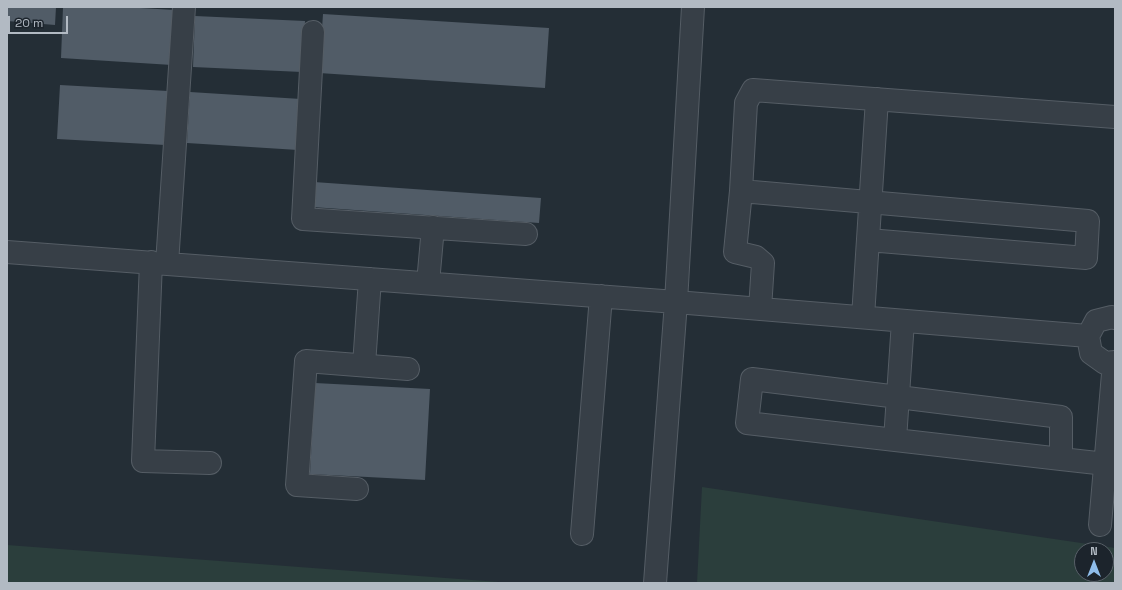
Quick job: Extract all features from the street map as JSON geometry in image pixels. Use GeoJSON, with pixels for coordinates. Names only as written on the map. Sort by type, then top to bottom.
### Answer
{"type":"FeatureCollection","features":[{"type":"Feature","properties":{"kind":"street"},"geometry":{"type":"LineString","coordinates":[[184,7],[159,263],[143,462],[210,464]]}},
{"type":"Feature","properties":{"kind":"street"},"geometry":{"type":"LineString","coordinates":[[655,583],[676,302],[693,7]]}},
{"type":"Feature","properties":{"kind":"street"},"geometry":{"type":"LineString","coordinates":[[313,32],[304,219],[526,234]]}},
{"type":"Feature","properties":{"kind":"street"},"geometry":{"type":"LineString","coordinates":[[760,308],[763,263],[756,257],[735,252],[741,191],[746,103],[753,90],[1115,117]]}},
{"type":"Feature","properties":{"kind":"street"},"geometry":{"type":"LineString","coordinates":[[863,317],[877,99]]}},
{"type":"Feature","properties":{"kind":"street"},"geometry":{"type":"LineString","coordinates":[[741,191],[1088,221],[1086,258],[868,240]]}},
{"type":"Feature","properties":{"kind":"street"},"geometry":{"type":"LineString","coordinates":[[428,283],[433,227]]}},
{"type":"Feature","properties":{"kind":"street"},"geometry":{"type":"LineString","coordinates":[[7,252],[760,308],[1088,336]]}},
{"type":"Feature","properties":{"kind":"street"},"geometry":{"type":"LineString","coordinates":[[364,365],[370,279]]}},
{"type":"Feature","properties":{"kind":"street"},"geometry":{"type":"LineString","coordinates":[[582,534],[601,296]]}},
{"type":"Feature","properties":{"kind":"street"},"geometry":{"type":"LineString","coordinates":[[1100,525],[1110,464],[1114,362],[1105,363],[1090,353],[1088,336],[1096,321],[1112,316],[1115,318]]}},
{"type":"Feature","properties":{"kind":"street"},"geometry":{"type":"LineString","coordinates":[[895,440],[903,320]]}},
{"type":"Feature","properties":{"kind":"street"},"geometry":{"type":"LineString","coordinates":[[357,489],[297,485],[306,361],[408,369]]}},
{"type":"Feature","properties":{"kind":"street"},"geometry":{"type":"LineString","coordinates":[[1061,459],[1061,418],[752,380],[747,423],[1061,459],[1110,464]]}},
{"type":"Feature","properties":{"kind":"green space"},"geometry":{"type":"Polygon","coordinates":[[[702,487],[1074,542],[1074,582],[1114,582],[1115,548],[1115,583],[697,583],[702,487]]]}},
{"type":"Feature","properties":{"kind":"green space"},"geometry":{"type":"Polygon","coordinates":[[[7,545],[512,583],[7,583],[7,545]]]}},
{"type":"Feature","properties":{"kind":"building"},"geometry":{"type":"Polygon","coordinates":[[[7,7],[56,7],[55,25],[7,21],[7,7]]]}},
{"type":"Feature","properties":{"kind":"building"},"geometry":{"type":"Polygon","coordinates":[[[63,7],[123,7],[175,10],[172,65],[61,58],[63,7]]]}},
{"type":"Feature","properties":{"kind":"building"},"geometry":{"type":"Polygon","coordinates":[[[323,14],[549,28],[545,88],[319,73],[323,14]]]}},
{"type":"Feature","properties":{"kind":"building"},"geometry":{"type":"Polygon","coordinates":[[[195,16],[305,21],[302,72],[193,67],[195,16]]]}},
{"type":"Feature","properties":{"kind":"building"},"geometry":{"type":"Polygon","coordinates":[[[60,85],[168,91],[165,145],[57,139],[60,85]]]}},
{"type":"Feature","properties":{"kind":"building"},"geometry":{"type":"Polygon","coordinates":[[[190,92],[301,99],[298,150],[187,143],[190,92]]]}},
{"type":"Feature","properties":{"kind":"building"},"geometry":{"type":"Polygon","coordinates":[[[314,182],[541,198],[539,223],[312,207],[314,182]]]}},
{"type":"Feature","properties":{"kind":"building"},"geometry":{"type":"Polygon","coordinates":[[[315,383],[430,389],[425,480],[310,474],[315,383]]]}}]}
